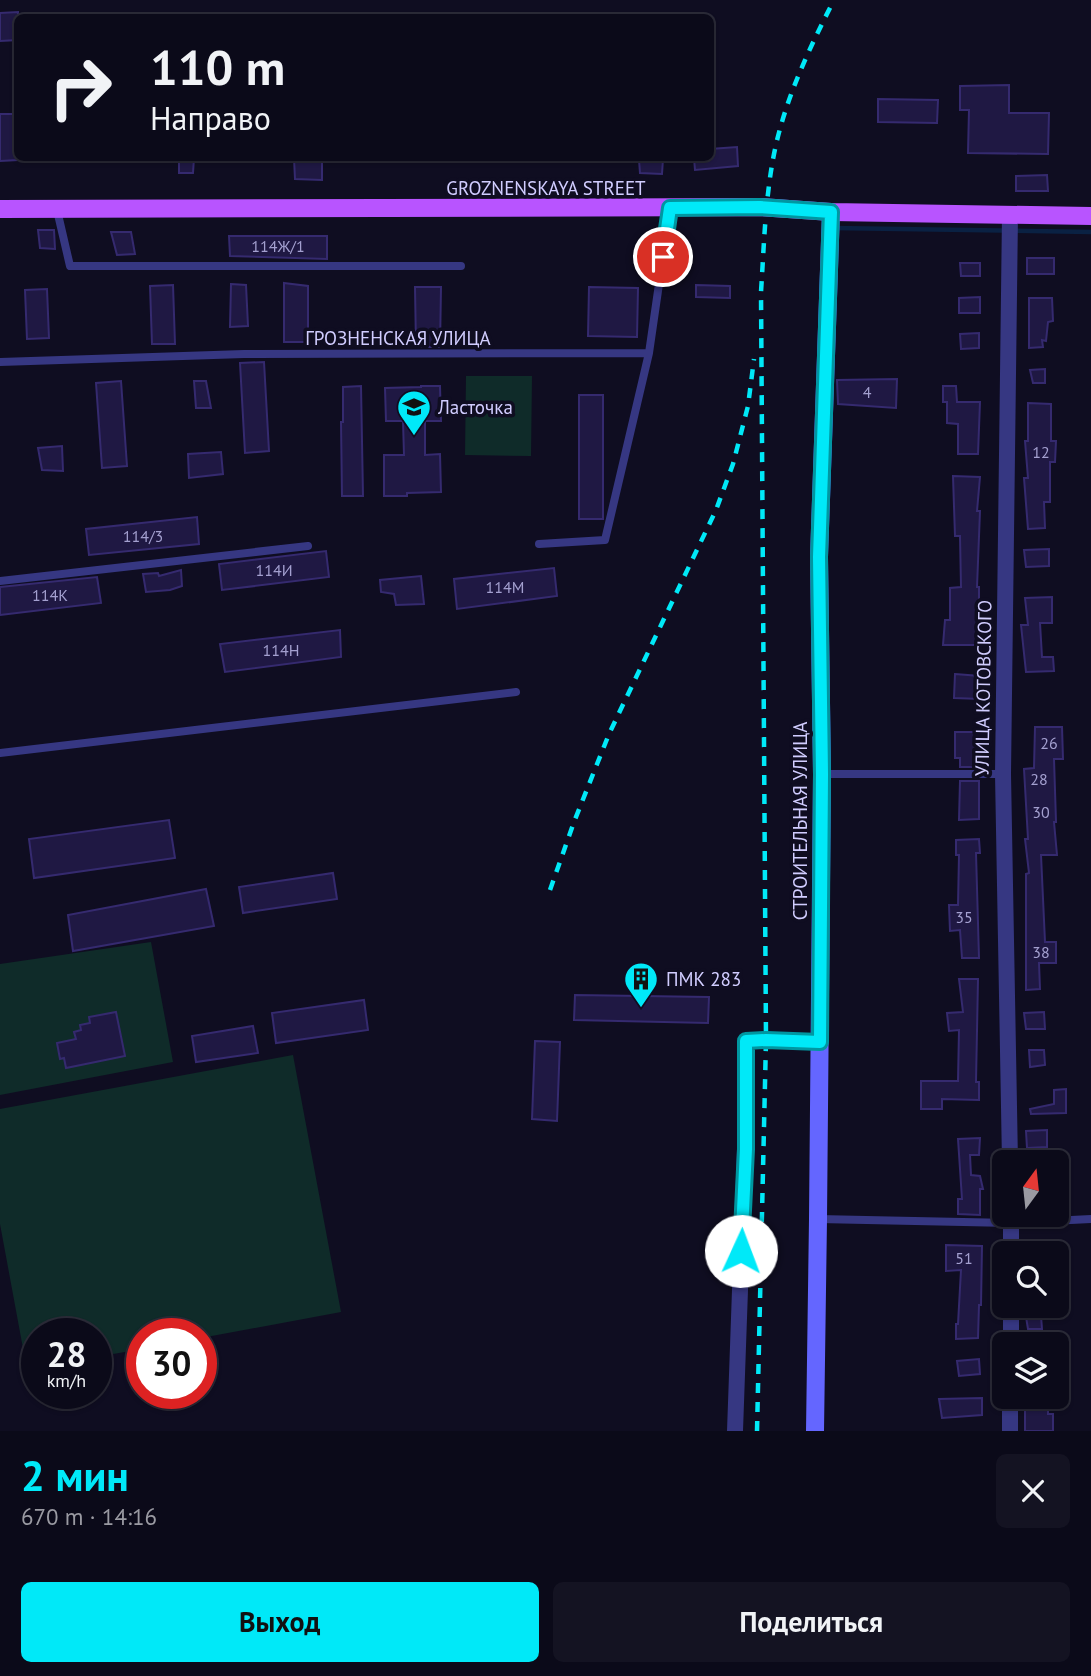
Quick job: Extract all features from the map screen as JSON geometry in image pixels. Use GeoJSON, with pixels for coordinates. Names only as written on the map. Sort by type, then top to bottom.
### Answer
{"type":"FeatureCollection","features":[{"type":"Feature","properties":{"kind":"main road","name":"GROZNENSKAYA STREET"},"geometry":{"type":"LineString","coordinates":[[0,209],[760,207],[831,212],[1091,216]]}},
{"type":"Feature","properties":{"kind":"street","name":"СТРОИТЕЛЬНАЯ УЛИЦА"},"geometry":{"type":"LineString","coordinates":[[815,1431],[822,774],[819,557],[831,212]]}},
{"type":"Feature","properties":{"kind":"street","name":"УЛИЦА КОТОВСКОГО"},"geometry":{"type":"LineString","coordinates":[[1010,214],[1003,774],[1010,1150]]}},
{"type":"Feature","properties":{"kind":"street"},"geometry":{"type":"LineString","coordinates":[[734,1431],[746,1149],[746,1041],[820,1042]]}},
{"type":"Feature","properties":{"kind":"street"},"geometry":{"type":"LineString","coordinates":[[1010,1409],[1010,1431]]}},
{"type":"Feature","properties":{"kind":"lane"},"geometry":{"type":"LineString","coordinates":[[538,544],[605,540],[649,353],[670,208]]}},
{"type":"Feature","properties":{"kind":"lane"},"geometry":{"type":"LineString","coordinates":[[57,209],[70,266],[461,266]]}},
{"type":"Feature","properties":{"kind":"lane","name":"ГРОЗНЕНСКАЯ УЛИЦА"},"geometry":{"type":"LineString","coordinates":[[0,362],[244,354],[649,353]]}},
{"type":"Feature","properties":{"kind":"lane"},"geometry":{"type":"LineString","coordinates":[[0,581],[309,546]]}},
{"type":"Feature","properties":{"kind":"lane"},"geometry":{"type":"LineString","coordinates":[[0,754],[516,692]]}},
{"type":"Feature","properties":{"kind":"lane"},"geometry":{"type":"LineString","coordinates":[[822,774],[1003,774]]}},
{"type":"Feature","properties":{"kind":"lane"},"geometry":{"type":"LineString","coordinates":[[818,1219],[992,1219]]}},
{"type":"Feature","properties":{"kind":"lane"},"geometry":{"type":"LineString","coordinates":[[1069,1219],[1091,1219]]}},
{"type":"Feature","properties":{"kind":"green space"},"geometry":{"type":"Polygon","coordinates":[[[466,376],[532,376],[531,456],[465,455],[466,376]]]}},
{"type":"Feature","properties":{"kind":"green space"},"geometry":{"type":"Polygon","coordinates":[[[151,942],[173,1062],[0,1095],[0,964],[151,942]]]}},
{"type":"Feature","properties":{"kind":"green space"},"geometry":{"type":"Polygon","coordinates":[[[293,1055],[341,1312],[217,1335],[217,1318],[126,1318],[126,1352],[112,1354],[112,1318],[21,1318],[21,1338],[0,1224],[0,1109],[293,1055]]]}},
{"type":"Feature","properties":{"kind":"building"},"geometry":{"type":"Polygon","coordinates":[[[18,12],[14,14],[14,40],[0,41],[0,13],[18,12]]]}},
{"type":"Feature","properties":{"kind":"building"},"geometry":{"type":"Polygon","coordinates":[[[1009,85],[1009,113],[1049,113],[1048,154],[968,153],[969,110],[960,110],[960,86],[1009,85]]]}},
{"type":"Feature","properties":{"kind":"building"},"geometry":{"type":"Polygon","coordinates":[[[878,99],[938,100],[937,123],[878,122],[878,99]]]}},
{"type":"Feature","properties":{"kind":"building"},"geometry":{"type":"Polygon","coordinates":[[[0,114],[14,114],[14,160],[0,161],[0,114]]]}},
{"type":"Feature","properties":{"kind":"building"},"geometry":{"type":"Polygon","coordinates":[[[737,147],[738,166],[695,170],[694,161],[714,161],[714,149],[737,147]]]}},
{"type":"Feature","properties":{"kind":"building"},"geometry":{"type":"Polygon","coordinates":[[[179,161],[194,161],[193,173],[179,173],[179,161]]]}},
{"type":"Feature","properties":{"kind":"building"},"geometry":{"type":"Polygon","coordinates":[[[294,161],[322,161],[322,180],[295,179],[294,161]]]}},
{"type":"Feature","properties":{"kind":"building"},"geometry":{"type":"Polygon","coordinates":[[[639,161],[663,161],[662,174],[640,173],[639,161]]]}},
{"type":"Feature","properties":{"kind":"building"},"geometry":{"type":"Polygon","coordinates":[[[1047,175],[1048,191],[1016,191],[1016,176],[1047,175]]]}},
{"type":"Feature","properties":{"kind":"building"},"geometry":{"type":"Polygon","coordinates":[[[38,230],[54,230],[55,249],[40,248],[38,230]]]}},
{"type":"Feature","properties":{"kind":"building"},"geometry":{"type":"Polygon","coordinates":[[[111,232],[131,232],[135,254],[117,255],[111,232]]]}},
{"type":"Feature","properties":{"kind":"building"},"geometry":{"type":"Polygon","coordinates":[[[229,236],[327,236],[327,259],[230,256],[229,236]]]}},
{"type":"Feature","properties":{"kind":"building"},"geometry":{"type":"Polygon","coordinates":[[[1027,258],[1054,258],[1054,274],[1027,274],[1027,258]]]}},
{"type":"Feature","properties":{"kind":"building"},"geometry":{"type":"Polygon","coordinates":[[[960,263],[980,263],[980,276],[961,276],[960,263]]]}},
{"type":"Feature","properties":{"kind":"building"},"geometry":{"type":"Polygon","coordinates":[[[284,283],[308,286],[308,342],[284,342],[284,283]]]}},
{"type":"Feature","properties":{"kind":"building"},"geometry":{"type":"Polygon","coordinates":[[[231,284],[246,285],[248,326],[230,327],[231,284]]]}},
{"type":"Feature","properties":{"kind":"building"},"geometry":{"type":"Polygon","coordinates":[[[173,285],[175,344],[152,344],[150,286],[173,285]]]}},
{"type":"Feature","properties":{"kind":"building"},"geometry":{"type":"Polygon","coordinates":[[[696,285],[730,286],[730,298],[696,297],[696,285]]]}},
{"type":"Feature","properties":{"kind":"building"},"geometry":{"type":"Polygon","coordinates":[[[415,287],[441,287],[440,347],[416,347],[415,287]]]}},
{"type":"Feature","properties":{"kind":"building"},"geometry":{"type":"Polygon","coordinates":[[[589,287],[638,288],[637,337],[588,336],[589,287]]]}},
{"type":"Feature","properties":{"kind":"building"},"geometry":{"type":"Polygon","coordinates":[[[47,289],[49,338],[27,339],[25,290],[47,289]]]}},
{"type":"Feature","properties":{"kind":"building"},"geometry":{"type":"Polygon","coordinates":[[[980,297],[980,313],[959,313],[959,298],[980,297]]]}},
{"type":"Feature","properties":{"kind":"building"},"geometry":{"type":"Polygon","coordinates":[[[1029,298],[1052,298],[1053,321],[1048,322],[1046,341],[1042,340],[1043,347],[1029,348],[1029,298]]]}},
{"type":"Feature","properties":{"kind":"building"},"geometry":{"type":"Polygon","coordinates":[[[979,333],[979,348],[961,349],[960,334],[979,333]]]}},
{"type":"Feature","properties":{"kind":"building"},"geometry":{"type":"Polygon","coordinates":[[[264,362],[269,451],[245,453],[240,363],[264,362]]]}},
{"type":"Feature","properties":{"kind":"building"},"geometry":{"type":"Polygon","coordinates":[[[1045,369],[1045,383],[1033,383],[1030,370],[1045,369]]]}},
{"type":"Feature","properties":{"kind":"building"},"geometry":{"type":"Polygon","coordinates":[[[897,379],[896,408],[838,404],[837,380],[897,379]]]}},
{"type":"Feature","properties":{"kind":"building"},"geometry":{"type":"Polygon","coordinates":[[[121,381],[127,466],[102,468],[96,383],[121,381]]]}},
{"type":"Feature","properties":{"kind":"building"},"geometry":{"type":"Polygon","coordinates":[[[194,381],[206,381],[211,408],[196,408],[194,381]]]}},
{"type":"Feature","properties":{"kind":"building"},"geometry":{"type":"Polygon","coordinates":[[[361,386],[363,496],[342,496],[343,387],[361,386]]]}},
{"type":"Feature","properties":{"kind":"building"},"geometry":{"type":"Polygon","coordinates":[[[440,386],[441,421],[425,421],[425,455],[440,454],[441,492],[384,496],[384,455],[404,455],[403,421],[386,421],[385,388],[440,386]]]}},
{"type":"Feature","properties":{"kind":"building"},"geometry":{"type":"Polygon","coordinates":[[[943,386],[956,386],[957,402],[980,402],[978,454],[958,454],[958,424],[947,423],[947,402],[943,402],[943,386]]]}},
{"type":"Feature","properties":{"kind":"building"},"geometry":{"type":"Polygon","coordinates":[[[579,395],[603,395],[603,519],[579,519],[579,395]]]}},
{"type":"Feature","properties":{"kind":"building"},"geometry":{"type":"Polygon","coordinates":[[[1028,403],[1051,404],[1051,441],[1056,441],[1055,462],[1050,462],[1050,502],[1044,502],[1045,528],[1028,529],[1024,478],[1028,478],[1025,441],[1028,441],[1028,403]]]}},
{"type":"Feature","properties":{"kind":"building"},"geometry":{"type":"Polygon","coordinates":[[[62,446],[63,471],[42,470],[38,448],[62,446]]]}},
{"type":"Feature","properties":{"kind":"building"},"geometry":{"type":"Polygon","coordinates":[[[221,452],[223,474],[189,478],[188,454],[221,452]]]}},
{"type":"Feature","properties":{"kind":"building"},"geometry":{"type":"Polygon","coordinates":[[[953,476],[980,477],[977,511],[980,511],[977,645],[943,645],[945,620],[950,620],[950,588],[961,587],[960,536],[955,536],[953,476]]]}},
{"type":"Feature","properties":{"kind":"building"},"geometry":{"type":"Polygon","coordinates":[[[197,517],[199,544],[89,555],[86,529],[197,517]]]}},
{"type":"Feature","properties":{"kind":"building"},"geometry":{"type":"Polygon","coordinates":[[[1049,549],[1049,566],[1026,567],[1024,550],[1049,549]]]}},
{"type":"Feature","properties":{"kind":"building"},"geometry":{"type":"Polygon","coordinates":[[[326,551],[329,577],[222,590],[219,564],[326,551]]]}},
{"type":"Feature","properties":{"kind":"building"},"geometry":{"type":"Polygon","coordinates":[[[554,568],[557,596],[457,609],[454,579],[554,568]]]}},
{"type":"Feature","properties":{"kind":"building"},"geometry":{"type":"Polygon","coordinates":[[[181,570],[182,586],[146,592],[143,574],[158,573],[159,576],[181,570]]]}},
{"type":"Feature","properties":{"kind":"building"},"geometry":{"type":"Polygon","coordinates":[[[421,576],[424,604],[396,605],[394,594],[381,592],[380,580],[421,576]]]}},
{"type":"Feature","properties":{"kind":"building"},"geometry":{"type":"Polygon","coordinates":[[[97,577],[101,603],[0,615],[0,587],[97,577]]]}},
{"type":"Feature","properties":{"kind":"building"},"geometry":{"type":"Polygon","coordinates":[[[1052,597],[1052,623],[1040,623],[1042,657],[1053,657],[1054,671],[1026,672],[1021,625],[1028,625],[1025,598],[1052,597]]]}},
{"type":"Feature","properties":{"kind":"building"},"geometry":{"type":"Polygon","coordinates":[[[340,630],[341,657],[225,672],[220,644],[340,630]]]}},
{"type":"Feature","properties":{"kind":"building"},"geometry":{"type":"Polygon","coordinates":[[[955,674],[980,676],[981,699],[954,698],[955,674]]]}},
{"type":"Feature","properties":{"kind":"building"},"geometry":{"type":"Polygon","coordinates":[[[1035,727],[1062,727],[1063,759],[1054,759],[1057,855],[1041,855],[1045,942],[1056,942],[1056,963],[1039,963],[1040,989],[1026,990],[1026,874],[1029,873],[1025,839],[1028,839],[1024,769],[1034,768],[1035,727]]]}},
{"type":"Feature","properties":{"kind":"building"},"geometry":{"type":"Polygon","coordinates":[[[955,732],[977,732],[978,767],[960,767],[960,758],[955,758],[955,732]]]}},
{"type":"Feature","properties":{"kind":"building"},"geometry":{"type":"Polygon","coordinates":[[[960,781],[979,781],[979,819],[959,820],[960,781]]]}},
{"type":"Feature","properties":{"kind":"building"},"geometry":{"type":"Polygon","coordinates":[[[169,820],[175,858],[34,878],[29,839],[169,820]]]}},
{"type":"Feature","properties":{"kind":"building"},"geometry":{"type":"Polygon","coordinates":[[[979,839],[980,853],[976,853],[979,958],[962,958],[960,930],[950,931],[949,905],[958,905],[959,855],[956,855],[956,840],[979,839]]]}},
{"type":"Feature","properties":{"kind":"building"},"geometry":{"type":"Polygon","coordinates":[[[333,873],[337,899],[243,913],[239,887],[333,873]]]}},
{"type":"Feature","properties":{"kind":"building"},"geometry":{"type":"Polygon","coordinates":[[[206,889],[214,926],[73,951],[68,915],[206,889]]]}},
{"type":"Feature","properties":{"kind":"building"},"geometry":{"type":"Polygon","coordinates":[[[959,979],[978,979],[976,1082],[979,1082],[979,1100],[942,1099],[942,1109],[921,1109],[921,1081],[958,1081],[959,1030],[949,1031],[947,1013],[963,1012],[959,979]]]}},
{"type":"Feature","properties":{"kind":"building","name":"ПМК 283"},"geometry":{"type":"Polygon","coordinates":[[[575,995],[709,997],[708,1023],[574,1020],[575,995]]]}},
{"type":"Feature","properties":{"kind":"building"},"geometry":{"type":"Polygon","coordinates":[[[364,1000],[368,1030],[276,1043],[272,1013],[364,1000]]]}},
{"type":"Feature","properties":{"kind":"building"},"geometry":{"type":"Polygon","coordinates":[[[116,1012],[125,1056],[66,1068],[64,1058],[60,1059],[57,1043],[76,1039],[74,1032],[81,1030],[80,1025],[90,1023],[89,1017],[116,1012]]]}},
{"type":"Feature","properties":{"kind":"building"},"geometry":{"type":"Polygon","coordinates":[[[1044,1012],[1045,1029],[1026,1029],[1024,1013],[1044,1012]]]}},
{"type":"Feature","properties":{"kind":"building"},"geometry":{"type":"Polygon","coordinates":[[[253,1026],[258,1053],[196,1062],[192,1036],[253,1026]]]}},
{"type":"Feature","properties":{"kind":"building"},"geometry":{"type":"Polygon","coordinates":[[[535,1041],[560,1042],[557,1121],[532,1119],[535,1041]]]}},
{"type":"Feature","properties":{"kind":"building"},"geometry":{"type":"Polygon","coordinates":[[[1029,1050],[1044,1050],[1045,1065],[1030,1067],[1029,1050]]]}},
{"type":"Feature","properties":{"kind":"building"},"geometry":{"type":"Polygon","coordinates":[[[1066,1089],[1066,1113],[1031,1114],[1030,1109],[1054,1104],[1054,1090],[1066,1089]]]}},
{"type":"Feature","properties":{"kind":"building"},"geometry":{"type":"Polygon","coordinates":[[[1047,1130],[1047,1147],[1027,1148],[1026,1131],[1047,1130]]]}},
{"type":"Feature","properties":{"kind":"building"},"geometry":{"type":"Polygon","coordinates":[[[980,1138],[979,1155],[970,1155],[971,1175],[980,1176],[983,1189],[980,1189],[980,1215],[958,1214],[958,1199],[962,1199],[958,1139],[980,1138]]]}},
{"type":"Feature","properties":{"kind":"building"},"geometry":{"type":"Polygon","coordinates":[[[946,1245],[982,1246],[978,1338],[956,1339],[961,1270],[946,1271],[946,1245]]]}},
{"type":"Feature","properties":{"kind":"building"},"geometry":{"type":"Polygon","coordinates":[[[1026,1318],[1041,1318],[1042,1329],[1028,1329],[1026,1318]]]}},
{"type":"Feature","properties":{"kind":"building"},"geometry":{"type":"Polygon","coordinates":[[[979,1359],[980,1374],[959,1376],[957,1361],[979,1359]]]}},
{"type":"Feature","properties":{"kind":"building"},"geometry":{"type":"Polygon","coordinates":[[[982,1398],[982,1415],[942,1418],[939,1399],[982,1398]]]}},
{"type":"Feature","properties":{"kind":"building"},"geometry":{"type":"Polygon","coordinates":[[[1025,1409],[1048,1409],[1048,1414],[1053,1414],[1053,1431],[1025,1431],[1025,1409]]]}},
{"type":"Feature","properties":{"kind":"waterway"},"geometry":{"type":"LineString","coordinates":[[833,228],[1091,232]]}},
{"type":"Feature","properties":{"kind":"railway"},"geometry":{"type":"LineString","coordinates":[[757,1431],[766,1040],[761,292],[765,223],[774,154],[784,114],[799,75],[834,0]]}},
{"type":"Feature","properties":{"kind":"railway"},"geometry":{"type":"LineString","coordinates":[[550,890],[609,734],[716,510],[733,464],[748,406],[754,359]]}},
{"type":"Feature","properties":{"kind":"place","name":"Ласточка"},"geometry":{"type":"Point","coordinates":[414,437]}},
{"type":"Feature","properties":{"kind":"place","name":"ПМК 283"},"geometry":{"type":"Point","coordinates":[641,1009]}},
{"type":"Feature","properties":{"kind":"route"},"geometry":{"type":"LineString","coordinates":[[663,257],[670,208],[760,207],[831,212],[819,557],[822,774],[820,1042],[746,1041],[746,1149],[741,1251]]}}]}
